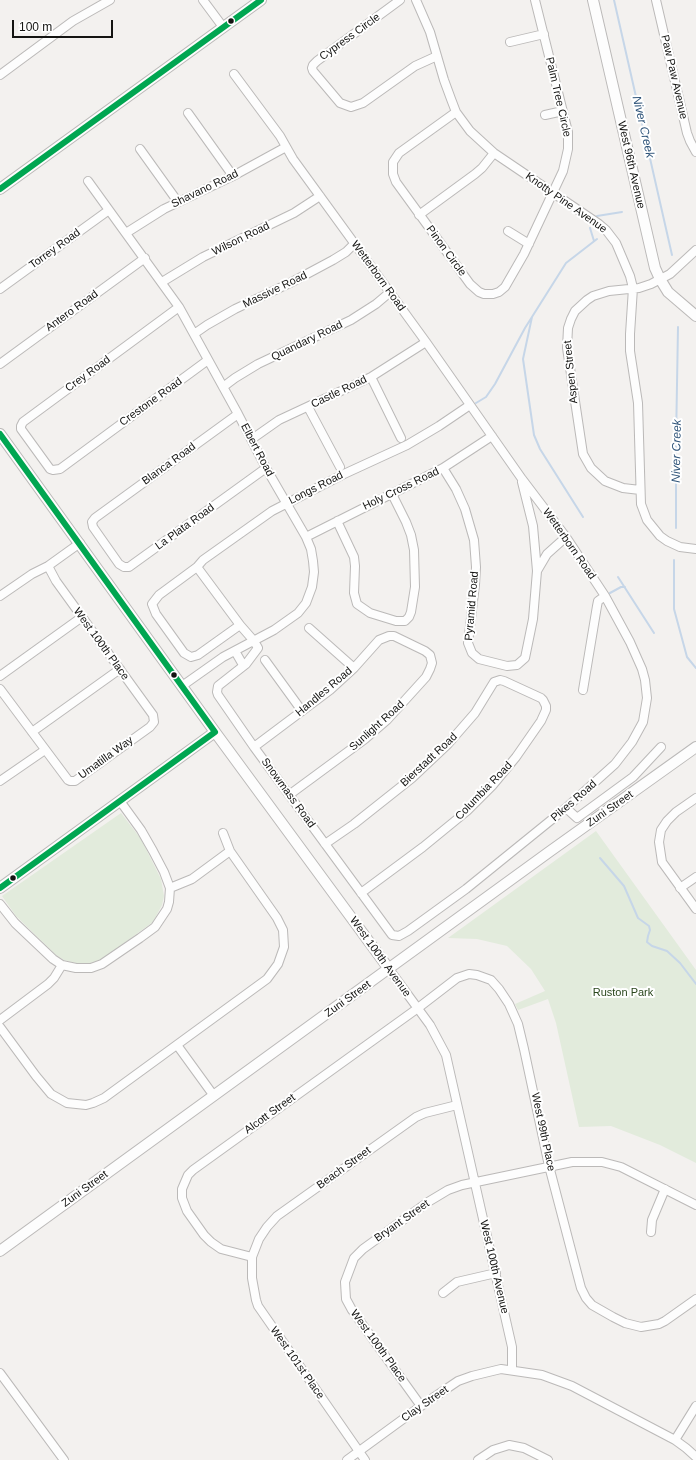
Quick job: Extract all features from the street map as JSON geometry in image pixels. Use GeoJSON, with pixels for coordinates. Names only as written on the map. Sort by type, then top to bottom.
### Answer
{"type":"FeatureCollection","features":[{"type":"Feature","properties":{"kind":"street"},"geometry":{"type":"LineString","coordinates":[[0,74],[73,21],[110,0]]}},
{"type":"Feature","properties":{"kind":"street"},"geometry":{"type":"LineString","coordinates":[[203,0],[223,27]]}},
{"type":"Feature","properties":{"kind":"street"},"geometry":{"type":"LineString","coordinates":[[0,189],[261,0]]}},
{"type":"Feature","properties":{"kind":"street","name":"Cypress Circle"},"geometry":{"type":"LineString","coordinates":[[400,0],[317,61],[312,68],[313,71],[340,104],[351,107],[363,103],[415,66],[436,56]]}},
{"type":"Feature","properties":{"kind":"street","name":"Knotty Pine Avenue"},"geometry":{"type":"LineString","coordinates":[[416,0],[430,32],[436,56],[456,112],[475,136],[494,153],[553,194],[591,218],[611,236],[622,255],[633,288],[630,351],[638,403],[641,504],[647,520],[656,532],[667,541],[680,547],[696,549]]}},
{"type":"Feature","properties":{"kind":"street","name":"Palm Tree Circle"},"geometry":{"type":"LineString","coordinates":[[535,0],[568,132],[568,149],[563,171],[553,194]]}},
{"type":"Feature","properties":{"kind":"street","name":"West 96th Avenue"},"geometry":{"type":"LineString","coordinates":[[593,0],[655,268],[660,279],[672,295],[696,316]]}},
{"type":"Feature","properties":{"kind":"street","name":"Paw Paw Avenue"},"geometry":{"type":"LineString","coordinates":[[656,0],[687,133],[696,152]]}},
{"type":"Feature","properties":{"kind":"street"},"geometry":{"type":"LineString","coordinates":[[510,42],[544,34]]}},
{"type":"Feature","properties":{"kind":"street","name":"Wetterborn Road"},"geometry":{"type":"LineString","coordinates":[[234,74],[280,136],[320,196],[426,342],[522,479],[566,537],[614,612]]}},
{"type":"Feature","properties":{"kind":"street"},"geometry":{"type":"LineString","coordinates":[[545,115],[563,111]]}},
{"type":"Feature","properties":{"kind":"street","name":"Pinon Circle"},"geometry":{"type":"LineString","coordinates":[[456,112],[399,152],[393,162],[392,168],[396,182],[470,284],[476,290],[484,294],[493,294],[499,292],[505,287],[529,244],[553,194]]}},
{"type":"Feature","properties":{"kind":"street"},"geometry":{"type":"LineString","coordinates":[[188,113],[233,176]]}},
{"type":"Feature","properties":{"kind":"street","name":"Shavano Road"},"geometry":{"type":"LineString","coordinates":[[126,233],[178,202],[233,176],[286,147]]}},
{"type":"Feature","properties":{"kind":"street"},"geometry":{"type":"LineString","coordinates":[[140,149],[178,202]]}},
{"type":"Feature","properties":{"kind":"street"},"geometry":{"type":"LineString","coordinates":[[419,215],[475,174],[494,153]]}},
{"type":"Feature","properties":{"kind":"street","name":"Elbert Road"},"geometry":{"type":"LineString","coordinates":[[88,181],[179,307],[252,439],[266,468],[306,537],[311,549],[314,572],[312,587],[306,603],[298,613],[254,641],[224,657],[182,686]]}},
{"type":"Feature","properties":{"kind":"street","name":"Wilson Road"},"geometry":{"type":"LineString","coordinates":[[162,282],[203,257],[294,213],[320,196]]}},
{"type":"Feature","properties":{"kind":"street","name":"Torrey Road"},"geometry":{"type":"LineString","coordinates":[[0,289],[109,210]]}},
{"type":"Feature","properties":{"kind":"street"},"geometry":{"type":"LineString","coordinates":[[508,231],[529,244]]}},
{"type":"Feature","properties":{"kind":"street","name":"Massive Road"},"geometry":{"type":"LineString","coordinates":[[194,334],[235,309],[328,263],[346,252],[354,244]]}},
{"type":"Feature","properties":{"kind":"street","name":"Aspen Street"},"geometry":{"type":"LineString","coordinates":[[640,490],[623,488],[605,481],[597,475],[586,461],[581,447],[567,348],[568,328],[571,319],[581,305],[587,300],[600,293],[645,286],[674,271],[696,250]]}},
{"type":"Feature","properties":{"kind":"street","name":"Antero Road"},"geometry":{"type":"LineString","coordinates":[[0,364],[145,258]]}},
{"type":"Feature","properties":{"kind":"street","name":"Quandary Road"},"geometry":{"type":"LineString","coordinates":[[223,387],[258,364],[351,320],[380,302],[390,293]]}},
{"type":"Feature","properties":{"kind":"street","name":"Crey Road"},"geometry":{"type":"LineString","coordinates":[[94,444],[65,466],[57,470],[50,469],[22,429],[22,422],[179,307]]}},
{"type":"Feature","properties":{"kind":"street","name":"Castle Road"},"geometry":{"type":"LineString","coordinates":[[252,439],[279,420],[371,377],[426,342]]}},
{"type":"Feature","properties":{"kind":"street","name":"Crestone Road"},"geometry":{"type":"LineString","coordinates":[[94,444],[208,360]]}},
{"type":"Feature","properties":{"kind":"street"},"geometry":{"type":"LineString","coordinates":[[371,377],[401,438]]}},
{"type":"Feature","properties":{"kind":"street","name":"Longs Road"},"geometry":{"type":"LineString","coordinates":[[240,625],[198,655],[194,657],[188,656],[184,653],[153,609],[152,604],[154,600],[203,560],[272,511],[344,474],[407,445],[470,405]]}},
{"type":"Feature","properties":{"kind":"street"},"geometry":{"type":"LineString","coordinates":[[308,407],[340,467]]}},
{"type":"Feature","properties":{"kind":"street","name":"Blanca Road"},"geometry":{"type":"LineString","coordinates":[[107,548],[92,524],[95,518],[238,414]]}},
{"type":"Feature","properties":{"kind":"street","name":"West 100th Avenue"},"geometry":{"type":"LineString","coordinates":[[0,434],[437,1036],[446,1055],[476,1182],[512,1347],[512,1370]]}},
{"type":"Feature","properties":{"kind":"street","name":"Holy Cross Road"},"geometry":{"type":"LineString","coordinates":[[306,537],[443,468],[492,436]]}},
{"type":"Feature","properties":{"kind":"street","name":"La Plata Road"},"geometry":{"type":"LineString","coordinates":[[107,548],[119,564],[124,568],[129,567],[266,468]]}},
{"type":"Feature","properties":{"kind":"street","name":"Pyramid Road"},"geometry":{"type":"LineString","coordinates":[[443,468],[465,508],[474,540],[476,567],[475,586],[468,643],[472,653],[479,659],[507,666],[517,665],[525,658],[533,619],[537,571],[547,554],[566,537]]}},
{"type":"Feature","properties":{"kind":"street","name":"Wetterborn Road"},"geometry":{"type":"LineString","coordinates":[[522,479],[533,526],[537,571]]}},
{"type":"Feature","properties":{"kind":"street"},"geometry":{"type":"LineString","coordinates":[[337,521],[354,557],[355,601],[364,610],[403,622],[409,617],[415,587],[414,550],[411,535],[406,522],[392,494]]}},
{"type":"Feature","properties":{"kind":"street"},"geometry":{"type":"LineString","coordinates":[[0,596],[32,574],[48,566],[80,543]]}},
{"type":"Feature","properties":{"kind":"street","name":"West 100th Place"},"geometry":{"type":"LineString","coordinates":[[48,566],[56,581],[153,715],[154,722]]}},
{"type":"Feature","properties":{"kind":"street"},"geometry":{"type":"LineString","coordinates":[[197,566],[240,625],[254,641]]}},
{"type":"Feature","properties":{"kind":"street"},"geometry":{"type":"LineString","coordinates":[[583,690],[598,601],[605,596]]}},
{"type":"Feature","properties":{"kind":"street","name":"Pikes Road"},"geometry":{"type":"LineString","coordinates":[[396,936],[408,931],[466,889],[566,808],[615,764],[625,753],[638,734],[643,722],[646,698],[645,680],[637,657],[614,612]]}},
{"type":"Feature","properties":{"kind":"street"},"geometry":{"type":"LineString","coordinates":[[0,676],[82,617]]}},
{"type":"Feature","properties":{"kind":"street"},"geometry":{"type":"LineString","coordinates":[[309,628],[354,668]]}},
{"type":"Feature","properties":{"kind":"street","name":"Handles Road"},"geometry":{"type":"LineString","coordinates":[[254,747],[330,690],[354,668],[379,640],[394,636],[413,645]]}},
{"type":"Feature","properties":{"kind":"street","name":"Snowmass Road"},"geometry":{"type":"LineString","coordinates":[[254,641],[258,648],[243,665],[218,686],[217,692],[254,747],[325,844],[392,935],[396,936]]}},
{"type":"Feature","properties":{"kind":"street","name":"Sunlight Road"},"geometry":{"type":"LineString","coordinates":[[290,795],[365,739],[387,720],[418,686],[430,669],[432,663],[430,655],[413,645]]}},
{"type":"Feature","properties":{"kind":"street"},"geometry":{"type":"LineString","coordinates":[[235,651],[243,665]]}},
{"type":"Feature","properties":{"kind":"street"},"geometry":{"type":"LineString","coordinates":[[265,660],[302,711]]}},
{"type":"Feature","properties":{"kind":"street"},"geometry":{"type":"LineString","coordinates":[[32,732],[120,669]]}},
{"type":"Feature","properties":{"kind":"street","name":"Bierstadt Road"},"geometry":{"type":"LineString","coordinates":[[325,844],[354,824],[412,778],[448,744],[475,713],[494,682],[500,680],[524,690]]}},
{"type":"Feature","properties":{"kind":"street","name":"Umatilla Way"},"geometry":{"type":"LineString","coordinates":[[0,688],[68,780],[73,781],[150,727],[154,722]]}},
{"type":"Feature","properties":{"kind":"street","name":"Columbia Road"},"geometry":{"type":"LineString","coordinates":[[361,893],[423,847],[467,811],[492,786],[516,757],[541,721],[546,710],[545,703],[541,698],[524,690]]}},
{"type":"Feature","properties":{"kind":"street"},"geometry":{"type":"LineString","coordinates":[[0,888],[216,732]]}},
{"type":"Feature","properties":{"kind":"street"},"geometry":{"type":"LineString","coordinates":[[566,808],[577,818],[633,777],[661,747]]}},
{"type":"Feature","properties":{"kind":"street","name":"Zuni Street"},"geometry":{"type":"LineString","coordinates":[[0,1252],[696,747]]}},
{"type":"Feature","properties":{"kind":"street"},"geometry":{"type":"LineString","coordinates":[[0,781],[45,750]]}},
{"type":"Feature","properties":{"kind":"street"},"geometry":{"type":"LineString","coordinates":[[696,798],[679,810],[663,825],[659,842],[662,862],[696,909]]}},
{"type":"Feature","properties":{"kind":"street"},"geometry":{"type":"LineString","coordinates":[[0,904],[14,923],[48,955],[62,964],[76,968],[96,966],[107,961],[155,926],[164,915],[169,902],[170,888],[164,872],[141,830],[120,801]]}},
{"type":"Feature","properties":{"kind":"street"},"geometry":{"type":"LineString","coordinates":[[0,1027],[51,1094],[62,1101],[74,1104],[86,1104],[98,1101],[267,979],[278,964],[284,947],[283,930],[277,918],[230,852],[223,833]]}},
{"type":"Feature","properties":{"kind":"street"},"geometry":{"type":"LineString","coordinates":[[170,888],[192,879],[230,852]]}},
{"type":"Feature","properties":{"kind":"street"},"geometry":{"type":"LineString","coordinates":[[680,888],[696,877]]}},
{"type":"Feature","properties":{"kind":"street"},"geometry":{"type":"LineString","coordinates":[[0,1020],[48,984],[54,978],[62,964]]}},
{"type":"Feature","properties":{"kind":"street","name":"West 99th Place"},"geometry":{"type":"LineString","coordinates":[[452,982],[461,976],[469,974],[481,975],[494,984],[509,1004],[518,1024],[549,1166],[581,1288],[586,1298],[592,1305],[631,1326],[647,1327],[665,1321],[696,1299]]}},
{"type":"Feature","properties":{"kind":"street","name":"Alcott Street"},"geometry":{"type":"LineString","coordinates":[[252,1257],[221,1249],[204,1235],[184,1205],[181,1194],[185,1179],[193,1170],[452,982]]}},
{"type":"Feature","properties":{"kind":"street"},"geometry":{"type":"LineString","coordinates":[[177,1045],[214,1096]]}},
{"type":"Feature","properties":{"kind":"street","name":"Beach Street"},"geometry":{"type":"LineString","coordinates":[[252,1257],[259,1239],[266,1227],[277,1216],[416,1117],[425,1113],[457,1105]]}},
{"type":"Feature","properties":{"kind":"street","name":"Bryant Street"},"geometry":{"type":"LineString","coordinates":[[345,1282],[354,1258],[363,1249],[440,1194],[455,1187],[476,1182],[549,1166],[581,1161],[611,1164],[628,1170],[696,1205]]}},
{"type":"Feature","properties":{"kind":"street"},"geometry":{"type":"LineString","coordinates":[[651,1232],[652,1220],[665,1189]]}},
{"type":"Feature","properties":{"kind":"street","name":"West 101st Place"},"geometry":{"type":"LineString","coordinates":[[252,1257],[253,1289],[258,1306],[364,1460]]}},
{"type":"Feature","properties":{"kind":"street"},"geometry":{"type":"LineString","coordinates":[[444,1293],[457,1282],[496,1272]]}},
{"type":"Feature","properties":{"kind":"street","name":"West 100th Place"},"geometry":{"type":"LineString","coordinates":[[345,1282],[346,1299],[352,1310],[421,1406]]}},
{"type":"Feature","properties":{"kind":"street","name":"Clay Street"},"geometry":{"type":"LineString","coordinates":[[347,1460],[443,1390],[464,1379],[491,1371],[501,1369],[512,1370]]}},
{"type":"Feature","properties":{"kind":"street"},"geometry":{"type":"LineString","coordinates":[[512,1370],[542,1375],[572,1386],[675,1440],[696,1457]]}},
{"type":"Feature","properties":{"kind":"street"},"geometry":{"type":"LineString","coordinates":[[0,1373],[64,1460]]}},
{"type":"Feature","properties":{"kind":"street"},"geometry":{"type":"LineString","coordinates":[[675,1440],[696,1406]]}},
{"type":"Feature","properties":{"kind":"street"},"geometry":{"type":"LineString","coordinates":[[478,1460],[493,1450],[509,1445],[524,1448],[548,1460]]}},
{"type":"Feature","properties":{"kind":"green space"},"geometry":{"type":"Polygon","coordinates":[[[121,813],[141,839],[161,879],[164,896],[162,905],[153,922],[101,960],[83,965],[64,960],[56,955],[16,916],[2,896],[121,813]]]}},
{"type":"Feature","properties":{"kind":"green space","name":"Ruston Park"},"geometry":{"type":"Polygon","coordinates":[[[596,831],[696,970],[696,1163],[660,1145],[611,1126],[579,1127],[556,1023],[548,999],[518,1010],[515,1004],[545,991],[531,969],[507,946],[477,939],[448,938],[596,831]]]}},
{"type":"Feature","properties":{"kind":"waterway","name":"Niver Creek"},"geometry":{"type":"LineString","coordinates":[[614,0],[672,255]]}},
{"type":"Feature","properties":{"kind":"waterway"},"geometry":{"type":"LineString","coordinates":[[597,216],[622,212]]}},
{"type":"Feature","properties":{"kind":"waterway"},"geometry":{"type":"LineString","coordinates":[[590,228],[594,241]]}},
{"type":"Feature","properties":{"kind":"waterway"},"geometry":{"type":"LineString","coordinates":[[476,403],[486,397],[495,384],[525,328],[566,263],[597,239]]}},
{"type":"Feature","properties":{"kind":"waterway"},"geometry":{"type":"LineString","coordinates":[[532,317],[523,359],[534,435],[540,449],[583,517]]}},
{"type":"Feature","properties":{"kind":"waterway","name":"Niver Creek"},"geometry":{"type":"LineString","coordinates":[[676,528],[678,327]]}},
{"type":"Feature","properties":{"kind":"waterway","name":"Niver Creek"},"geometry":{"type":"LineString","coordinates":[[674,560],[674,609],[687,657],[696,668]]}},
{"type":"Feature","properties":{"kind":"waterway"},"geometry":{"type":"LineString","coordinates":[[618,577],[654,633]]}},
{"type":"Feature","properties":{"kind":"waterway"},"geometry":{"type":"LineString","coordinates":[[610,593],[621,587],[625,587]]}},
{"type":"Feature","properties":{"kind":"waterway","name":"Niver Creek"},"geometry":{"type":"LineString","coordinates":[[600,858],[624,886],[638,918],[649,926],[650,930],[647,942],[652,946],[667,951],[680,963],[696,984]]}},
{"type":"Feature","properties":{"kind":"transit line"},"geometry":{"type":"LineString","coordinates":[[0,189],[261,0]]}},
{"type":"Feature","properties":{"kind":"transit line"},"geometry":{"type":"LineString","coordinates":[[0,434],[215,732]]}},
{"type":"Feature","properties":{"kind":"transit line"},"geometry":{"type":"LineString","coordinates":[[0,888],[215,732]]}}]}
